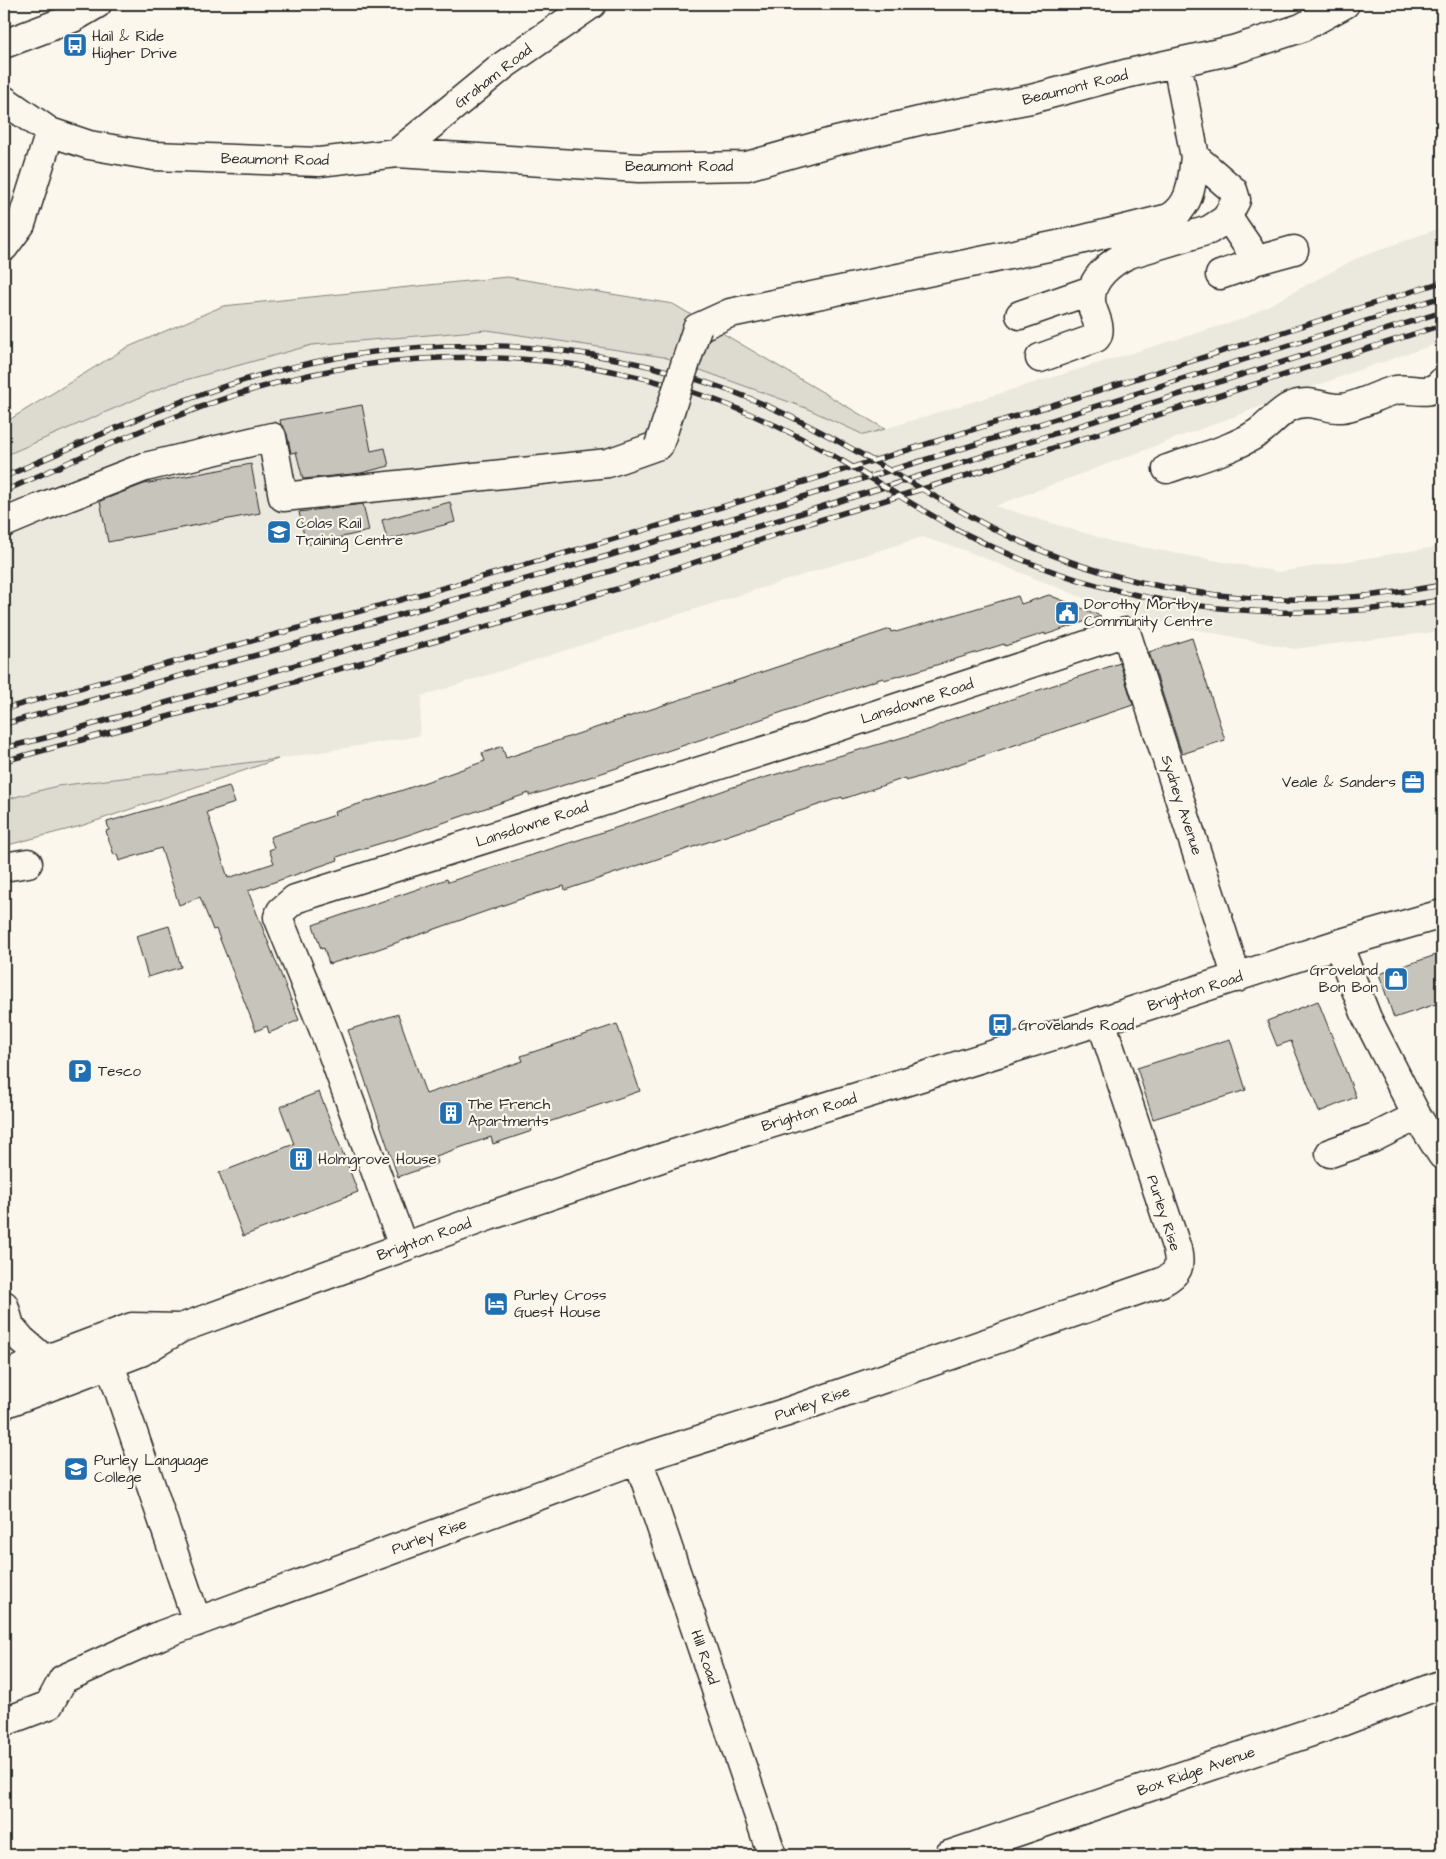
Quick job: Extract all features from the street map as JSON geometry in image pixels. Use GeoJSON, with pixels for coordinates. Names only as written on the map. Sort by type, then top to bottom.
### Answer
{"type":"FeatureCollection","features":[{"type":"Feature","properties":{"kind":"main road"},"geometry":{"type":"LineString","coordinates":[[4,44],[73,18],[97,4]]}},
{"type":"Feature","properties":{"kind":"main road","name":"Graham Road"},"geometry":{"type":"LineString","coordinates":[[397,153],[504,65],[592,4]]}},
{"type":"Feature","properties":{"kind":"main road","name":"Beaumont Road"},"geometry":{"type":"LineString","coordinates":[[4,100],[50,132],[89,145],[154,156],[319,162],[397,153],[639,168],[747,166],[832,142],[923,120],[1031,99],[1125,74],[1233,50],[1301,28],[1345,4]]}},
{"type":"Feature","properties":{"kind":"main road"},"geometry":{"type":"LineString","coordinates":[[4,523],[146,467],[272,437],[282,497],[608,463],[658,445],[697,328],[730,313],[1072,242],[1169,218],[1178,213],[1189,195],[1195,156],[1177,63]]}},
{"type":"Feature","properties":{"kind":"main road"},"geometry":{"type":"LineString","coordinates":[[4,247],[21,224],[50,132]]}},
{"type":"Feature","properties":{"kind":"main road"},"geometry":{"type":"LineString","coordinates":[[1040,358],[1096,338],[1099,329],[1091,301],[1092,290],[1106,268],[1118,259],[1128,254],[1210,230],[1221,224],[1228,217],[1236,200],[1233,190],[1195,156]]}},
{"type":"Feature","properties":{"kind":"main road"},"geometry":{"type":"LineString","coordinates":[[1228,217],[1249,248],[1254,261]]}},
{"type":"Feature","properties":{"kind":"main road"},"geometry":{"type":"LineString","coordinates":[[1220,274],[1246,266],[1254,261],[1294,250]]}},
{"type":"Feature","properties":{"kind":"main road"},"geometry":{"type":"LineString","coordinates":[[1020,315],[1092,290]]}},
{"type":"Feature","properties":{"kind":"main road"},"geometry":{"type":"LineString","coordinates":[[1167,469],[1240,442],[1265,428],[1276,415],[1291,406],[1307,403],[1342,408],[1397,390],[1428,392],[1442,382]]}},
{"type":"Feature","properties":{"kind":"main road","name":"Sydney Avenue"},"geometry":{"type":"LineString","coordinates":[[1126,632],[1237,978]]}},
{"type":"Feature","properties":{"kind":"main road","name":"Lansdowne Road"},"geometry":{"type":"LineString","coordinates":[[403,1246],[324,1028],[278,917],[281,910],[288,904],[295,899],[865,718],[1126,632]]}},
{"type":"Feature","properties":{"kind":"main road","name":"Brighton Road"},"geometry":{"type":"LineString","coordinates":[[4,1404],[141,1352],[181,1328],[403,1246],[668,1156],[1237,978],[1338,944],[1442,914]]}},
{"type":"Feature","properties":{"kind":"main road"},"geometry":{"type":"LineString","coordinates":[[1338,944],[1367,1018],[1418,1116],[1442,1155]]}},
{"type":"Feature","properties":{"kind":"main road","name":"Purley Rise"},"geometry":{"type":"LineString","coordinates":[[4,1722],[49,1705],[63,1679],[161,1635],[638,1459],[793,1409],[1162,1282],[1171,1277],[1178,1271],[1177,1248],[1101,1021]]}},
{"type":"Feature","properties":{"kind":"main road"},"geometry":{"type":"LineString","coordinates":[[1330,1153],[1373,1138],[1418,1116]]}},
{"type":"Feature","properties":{"kind":"main road"},"geometry":{"type":"LineString","coordinates":[[4,1305],[10,1326],[22,1340],[45,1360]]}},
{"type":"Feature","properties":{"kind":"main road","name":"Brighton Road"},"geometry":{"type":"LineString","coordinates":[[4,1375],[132,1327],[181,1328]]}},
{"type":"Feature","properties":{"kind":"main road"},"geometry":{"type":"LineString","coordinates":[[110,1364],[197,1622]]}},
{"type":"Feature","properties":{"kind":"main road","name":"Hill Road"},"geometry":{"type":"LineString","coordinates":[[638,1459],[772,1855]]}},
{"type":"Feature","properties":{"kind":"main road","name":"Box Ridge Avenue"},"geometry":{"type":"LineString","coordinates":[[949,1855],[1344,1721],[1442,1684]]}},
{"type":"Feature","properties":{"kind":"shaded area"},"geometry":{"type":"Polygon","coordinates":[[[1442,227],[1442,342],[1353,372],[995,506],[1114,542],[1279,572],[1442,546],[1442,631],[1294,649],[1128,616],[967,551],[922,537],[422,696],[419,736],[278,759],[57,786],[4,800],[4,456],[171,384],[312,345],[487,330],[664,357],[806,408],[864,435],[1243,319],[1355,259],[1442,227]]]}},
{"type":"Feature","properties":{"kind":"shaded area"},"geometry":{"type":"Polygon","coordinates":[[[507,277],[673,304],[885,429],[864,435],[806,408],[664,357],[487,330],[312,345],[171,384],[4,456],[4,423],[126,348],[223,306],[507,277]]]}},
{"type":"Feature","properties":{"kind":"shaded area"},"geometry":{"type":"Polygon","coordinates":[[[278,759],[81,826],[4,846],[4,800],[57,786],[278,759]]]}},
{"type":"Feature","properties":{"kind":"building"},"geometry":{"type":"Polygon","coordinates":[[[362,405],[371,451],[385,448],[389,466],[361,473],[303,479],[296,452],[291,453],[287,434],[280,420],[362,405]]]}},
{"type":"Feature","properties":{"kind":"building"},"geometry":{"type":"Polygon","coordinates":[[[251,464],[260,513],[108,542],[100,501],[144,484],[251,464]]]}},
{"type":"Feature","properties":{"kind":"building"},"geometry":{"type":"Polygon","coordinates":[[[450,502],[455,522],[387,540],[382,520],[450,502]]]}},
{"type":"Feature","properties":{"kind":"building"},"geometry":{"type":"Polygon","coordinates":[[[363,504],[369,531],[306,545],[299,512],[363,504]]]}},
{"type":"Feature","properties":{"kind":"building"},"geometry":{"type":"Polygon","coordinates":[[[1049,595],[1101,616],[1045,635],[1045,633],[1005,646],[1004,644],[884,680],[883,678],[593,776],[529,796],[529,793],[405,836],[337,857],[338,860],[248,891],[299,1020],[269,1033],[267,1026],[256,1031],[216,929],[213,930],[200,897],[179,905],[161,848],[119,861],[117,854],[114,855],[106,831],[109,830],[107,822],[229,786],[235,803],[207,812],[228,878],[274,863],[269,850],[274,848],[270,837],[335,815],[334,812],[485,761],[482,753],[502,746],[506,758],[890,629],[891,632],[896,632],[1018,596],[1021,604],[1049,595]]]}},
{"type":"Feature","properties":{"kind":"building"},"geometry":{"type":"Polygon","coordinates":[[[1192,638],[1225,740],[1182,754],[1149,652],[1192,638]]]}},
{"type":"Feature","properties":{"kind":"building"},"geometry":{"type":"Polygon","coordinates":[[[1120,663],[1133,705],[935,772],[906,781],[905,778],[843,799],[842,797],[565,890],[564,886],[535,894],[367,953],[329,964],[324,948],[321,949],[313,925],[447,879],[448,882],[652,816],[736,786],[931,729],[949,720],[1120,663]]]}},
{"type":"Feature","properties":{"kind":"building"},"geometry":{"type":"Polygon","coordinates":[[[169,926],[181,967],[148,977],[136,936],[169,926]]]}},
{"type":"Feature","properties":{"kind":"building"},"geometry":{"type":"Polygon","coordinates":[[[1442,953],[1442,1002],[1394,1018],[1379,974],[1442,953]]]}},
{"type":"Feature","properties":{"kind":"building"},"geometry":{"type":"Polygon","coordinates":[[[1318,1001],[1356,1097],[1319,1112],[1291,1041],[1277,1046],[1267,1021],[1318,1001]]]}},
{"type":"Feature","properties":{"kind":"building","name":"The French Apartments"},"geometry":{"type":"Polygon","coordinates":[[[398,1014],[426,1094],[523,1061],[521,1056],[617,1024],[640,1091],[531,1128],[532,1131],[493,1144],[491,1137],[436,1156],[438,1163],[398,1177],[348,1030],[398,1014]]]}},
{"type":"Feature","properties":{"kind":"building"},"geometry":{"type":"Polygon","coordinates":[[[1230,1039],[1246,1090],[1153,1119],[1137,1068],[1230,1039]]]}},
{"type":"Feature","properties":{"kind":"building","name":"Holmgrove House"},"geometry":{"type":"Polygon","coordinates":[[[319,1092],[358,1192],[243,1236],[219,1173],[294,1144],[280,1107],[319,1092]]]}},
{"type":"Feature","properties":{"kind":"railway"},"geometry":{"type":"LineString","coordinates":[[4,709],[457,584],[712,510],[1442,282]]}},
{"type":"Feature","properties":{"kind":"railway"},"geometry":{"type":"LineString","coordinates":[[4,724],[611,555],[954,451],[1442,297]]}},
{"type":"Feature","properties":{"kind":"railway"},"geometry":{"type":"LineString","coordinates":[[4,748],[49,737],[459,617],[805,512],[1442,312]]}},
{"type":"Feature","properties":{"kind":"railway"},"geometry":{"type":"LineString","coordinates":[[4,761],[259,692],[617,589],[810,523],[1442,325]]}},
{"type":"Feature","properties":{"kind":"railway"},"geometry":{"type":"LineString","coordinates":[[4,477],[129,422],[193,397],[258,376],[317,361],[377,352],[438,346],[498,346],[558,350],[618,360],[678,374],[736,393],[804,423],[998,531],[1051,554],[1104,573],[1160,586],[1215,595],[1272,599],[1386,594],[1442,585]]}},
{"type":"Feature","properties":{"kind":"railway"},"geometry":{"type":"LineString","coordinates":[[4,491],[193,410],[258,388],[311,375],[365,365],[420,359],[475,357],[530,360],[585,366],[639,377],[692,392],[731,406],[789,432],[826,452],[962,532],[1018,558],[1077,579],[1136,595],[1196,605],[1258,611],[1319,612],[1381,608],[1442,600]]}},
{"type":"Feature","properties":{"kind":"place","name":"Hail & Ride Higher Drive"},"geometry":{"type":"Point","coordinates":[75,45]}},
{"type":"Feature","properties":{"kind":"place","name":"Colas Rail Training Centre"},"geometry":{"type":"Point","coordinates":[279,532]}},
{"type":"Feature","properties":{"kind":"place","name":"Dorothy Mortby Community Centre"},"geometry":{"type":"Point","coordinates":[1067,613]}},
{"type":"Feature","properties":{"kind":"place","name":"Veale & Sanders"},"geometry":{"type":"Point","coordinates":[1413,782]}},
{"type":"Feature","properties":{"kind":"place","name":"Groveland Bon Bon"},"geometry":{"type":"Point","coordinates":[1396,979]}},
{"type":"Feature","properties":{"kind":"place","name":"Grovelands Road"},"geometry":{"type":"Point","coordinates":[1000,1025]}},
{"type":"Feature","properties":{"kind":"place","name":"Tesco"},"geometry":{"type":"Point","coordinates":[80,1071]}},
{"type":"Feature","properties":{"kind":"place","name":"The French Apartments"},"geometry":{"type":"Point","coordinates":[451,1113]}},
{"type":"Feature","properties":{"kind":"place","name":"Holmgrove House"},"geometry":{"type":"Point","coordinates":[301,1159]}},
{"type":"Feature","properties":{"kind":"place","name":"Purley Cross Guest House"},"geometry":{"type":"Point","coordinates":[496,1304]}},
{"type":"Feature","properties":{"kind":"place","name":"Purley Language College"},"geometry":{"type":"Point","coordinates":[76,1469]}}]}
